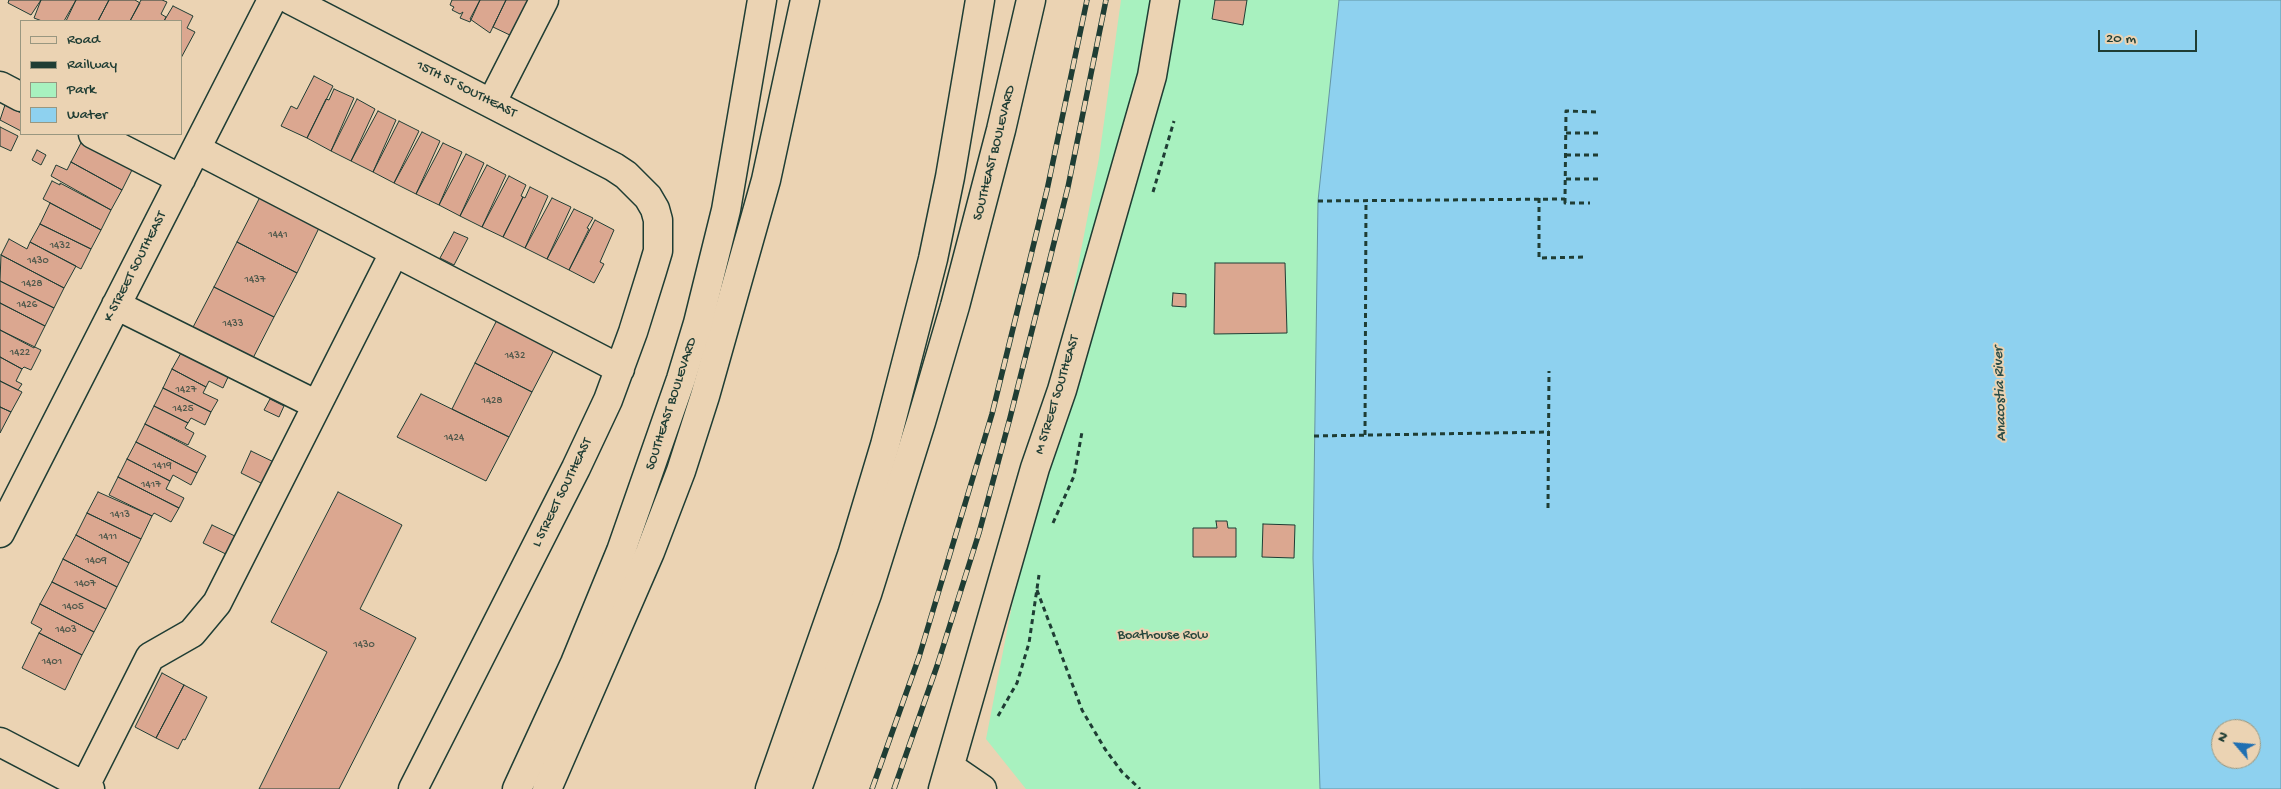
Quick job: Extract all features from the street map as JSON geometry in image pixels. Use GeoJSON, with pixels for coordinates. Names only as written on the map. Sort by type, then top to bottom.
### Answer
{"type":"FeatureCollection","features":[{"type":"Feature","properties":{"kind":"street","name":"K STREET SOUTHEAST"},"geometry":{"type":"LineString","coordinates":[[0,533],[8,498],[116,305],[272,0]]}},
{"type":"Feature","properties":{"kind":"street","name":"15TH ST SOUTHEAST"},"geometry":{"type":"LineString","coordinates":[[291,0],[492,102],[614,167],[638,186]]}},
{"type":"Feature","properties":{"kind":"street"},"geometry":{"type":"LineString","coordinates":[[492,102],[544,0]]}},
{"type":"Feature","properties":{"kind":"street","name":"SOUTHEAST BOULEVARD"},"geometry":{"type":"LineString","coordinates":[[517,789],[575,663],[621,551],[681,379],[698,323],[726,210],[762,0]]}},
{"type":"Feature","properties":{"kind":"street"},"geometry":{"type":"LineString","coordinates":[[547,789],[646,561],[681,470],[702,405],[766,180],[806,0]]}},
{"type":"Feature","properties":{"kind":"street"},"geometry":{"type":"LineString","coordinates":[[770,789],[852,554],[885,445],[933,259],[950,177],[980,0]]}},
{"type":"Feature","properties":{"kind":"street","name":"SOUTHEAST BOULEVARD"},"geometry":{"type":"LineString","coordinates":[[797,789],[867,594],[924,413],[1001,130],[1031,0]]}},
{"type":"Feature","properties":{"kind":"street","name":"M STREET SOUTHEAST"},"geometry":{"type":"LineString","coordinates":[[947,778],[1035,468],[1062,390],[1152,76],[1165,0]]}},
{"type":"Feature","properties":{"kind":"street"},"geometry":{"type":"LineString","coordinates":[[0,86],[20,96]]}},
{"type":"Feature","properties":{"kind":"street"},"geometry":{"type":"LineString","coordinates":[[95,135],[181,179]]}},
{"type":"Feature","properties":{"kind":"street"},"geometry":{"type":"LineString","coordinates":[[196,149],[620,369]]}},
{"type":"Feature","properties":{"kind":"street","name":"L STREET SOUTHEAST"},"geometry":{"type":"LineString","coordinates":[[413,789],[576,468],[620,369],[644,301],[658,251],[659,233],[655,209],[638,186]]}},
{"type":"Feature","properties":{"kind":"street"},"geometry":{"type":"LineString","coordinates":[[0,742],[88,788],[150,657],[192,633],[217,603],[394,253]]}},
{"type":"Feature","properties":{"kind":"street"},"geometry":{"type":"LineString","coordinates":[[116,305],[317,405]]}},
{"type":"Feature","properties":{"kind":"street"},"geometry":{"type":"LineString","coordinates":[[947,778],[982,789]]}},
{"type":"Feature","properties":{"kind":"path"},"geometry":{"type":"LineString","coordinates":[[1590,203],[1565,203],[1566,111],[1598,112]]}},
{"type":"Feature","properties":{"kind":"path"},"geometry":{"type":"LineString","coordinates":[[1566,133],[1598,133]]}},
{"type":"Feature","properties":{"kind":"path"},"geometry":{"type":"LineString","coordinates":[[1566,155],[1599,155]]}},
{"type":"Feature","properties":{"kind":"path"},"geometry":{"type":"LineString","coordinates":[[1566,179],[1599,179]]}},
{"type":"Feature","properties":{"kind":"path"},"geometry":{"type":"LineString","coordinates":[[1539,198],[1540,258],[1588,257]]}},
{"type":"Feature","properties":{"kind":"path"},"geometry":{"type":"LineString","coordinates":[[1318,201],[1565,199]]}},
{"type":"Feature","properties":{"kind":"path"},"geometry":{"type":"LineString","coordinates":[[1365,436],[1366,200]]}},
{"type":"Feature","properties":{"kind":"path"},"geometry":{"type":"LineString","coordinates":[[1548,508],[1549,371]]}},
{"type":"Feature","properties":{"kind":"path"},"geometry":{"type":"LineString","coordinates":[[1314,436],[1549,432]]}},
{"type":"Feature","properties":{"kind":"path"},"geometry":{"type":"LineString","coordinates":[[1037,590],[1082,710],[1105,749],[1122,772],[1140,789]]}},
{"type":"Feature","properties":{"kind":"green space","name":"Boathouse Row"},"geometry":{"type":"Polygon","coordinates":[[[1121,0],[1339,0],[1318,201],[1313,558],[1320,789],[1026,789],[986,739],[1099,158],[1121,0]]]}},
{"type":"Feature","properties":{"kind":"water","name":"Anacostia River"},"geometry":{"type":"Polygon","coordinates":[[[1339,0],[2281,0],[2281,789],[1320,789],[1313,558],[1318,201],[1339,0]]]}},
{"type":"Feature","properties":{"kind":"building"},"geometry":{"type":"Polygon","coordinates":[[[9,0],[41,0],[31,15],[8,3],[9,0]]]}},
{"type":"Feature","properties":{"kind":"building"},"geometry":{"type":"Polygon","coordinates":[[[41,0],[76,0],[65,20],[39,20],[34,18],[41,0]]]}},
{"type":"Feature","properties":{"kind":"building"},"geometry":{"type":"Polygon","coordinates":[[[76,0],[109,0],[99,20],[66,20],[76,0]]]}},
{"type":"Feature","properties":{"kind":"building"},"geometry":{"type":"Polygon","coordinates":[[[109,0],[135,0],[140,3],[131,20],[99,20],[109,0]]]}},
{"type":"Feature","properties":{"kind":"building"},"geometry":{"type":"Polygon","coordinates":[[[141,0],[162,0],[167,2],[161,14],[166,17],[164,20],[131,20],[141,0]]]}},
{"type":"Feature","properties":{"kind":"building"},"geometry":{"type":"Polygon","coordinates":[[[452,0],[480,0],[470,22],[460,18],[463,12],[460,14],[452,10],[454,7],[450,5],[452,0]]]}},
{"type":"Feature","properties":{"kind":"building"},"geometry":{"type":"Polygon","coordinates":[[[480,0],[506,0],[490,33],[470,19],[480,0]]]}},
{"type":"Feature","properties":{"kind":"building"},"geometry":{"type":"Polygon","coordinates":[[[506,0],[533,0],[514,37],[493,27],[506,0]]]}},
{"type":"Feature","properties":{"kind":"building"},"geometry":{"type":"Polygon","coordinates":[[[1215,0],[1247,0],[1243,25],[1212,19],[1215,0]]]}},
{"type":"Feature","properties":{"kind":"building"},"geometry":{"type":"Polygon","coordinates":[[[173,6],[193,16],[187,28],[195,32],[182,56],[182,20],[165,20],[173,6]]]}},
{"type":"Feature","properties":{"kind":"building"},"geometry":{"type":"Polygon","coordinates":[[[314,76],[333,86],[307,138],[281,126],[291,106],[297,109],[314,76]]]}},
{"type":"Feature","properties":{"kind":"building"},"geometry":{"type":"Polygon","coordinates":[[[334,89],[354,98],[331,151],[307,138],[326,99],[329,100],[334,89]]]}},
{"type":"Feature","properties":{"kind":"building"},"geometry":{"type":"Polygon","coordinates":[[[357,99],[375,109],[351,161],[331,151],[357,99]]]}},
{"type":"Feature","properties":{"kind":"building"},"geometry":{"type":"Polygon","coordinates":[[[5,105],[20,112],[20,130],[0,120],[5,105]]]}},
{"type":"Feature","properties":{"kind":"building"},"geometry":{"type":"Polygon","coordinates":[[[378,111],[396,120],[373,172],[351,161],[378,111]]]}},
{"type":"Feature","properties":{"kind":"building"},"geometry":{"type":"Polygon","coordinates":[[[399,121],[419,131],[394,183],[373,172],[399,121]]]}},
{"type":"Feature","properties":{"kind":"building"},"geometry":{"type":"Polygon","coordinates":[[[0,127],[18,136],[11,151],[0,146],[0,127]]]}},
{"type":"Feature","properties":{"kind":"building"},"geometry":{"type":"Polygon","coordinates":[[[422,132],[440,141],[416,194],[394,183],[422,132]]]}},
{"type":"Feature","properties":{"kind":"building"},"geometry":{"type":"Polygon","coordinates":[[[82,141],[133,168],[122,190],[71,162],[82,141]]]}},
{"type":"Feature","properties":{"kind":"building"},"geometry":{"type":"Polygon","coordinates":[[[443,143],[462,152],[439,205],[416,194],[443,143]]]}},
{"type":"Feature","properties":{"kind":"building"},"geometry":{"type":"Polygon","coordinates":[[[37,150],[46,155],[41,165],[32,160],[37,150]]]}},
{"type":"Feature","properties":{"kind":"building"},"geometry":{"type":"Polygon","coordinates":[[[466,154],[484,163],[460,216],[439,205],[466,154]]]}},
{"type":"Feature","properties":{"kind":"building"},"geometry":{"type":"Polygon","coordinates":[[[71,162],[122,190],[111,210],[51,176],[56,165],[67,170],[71,162]]]}},
{"type":"Feature","properties":{"kind":"building"},"geometry":{"type":"Polygon","coordinates":[[[487,165],[506,175],[482,227],[460,216],[487,165]]]}},
{"type":"Feature","properties":{"kind":"building"},"geometry":{"type":"Polygon","coordinates":[[[509,176],[526,185],[521,196],[523,197],[503,237],[482,227],[509,176]]]}},
{"type":"Feature","properties":{"kind":"building"},"geometry":{"type":"Polygon","coordinates":[[[52,181],[60,185],[60,183],[111,210],[101,230],[43,199],[52,181]]]}},
{"type":"Feature","properties":{"kind":"building"},"geometry":{"type":"Polygon","coordinates":[[[530,187],[548,196],[525,248],[503,237],[530,187]]]}},
{"type":"Feature","properties":{"kind":"building"},"geometry":{"type":"Polygon","coordinates":[[[260,197],[319,228],[297,273],[237,242],[260,197]]]}},
{"type":"Feature","properties":{"kind":"building"},"geometry":{"type":"Polygon","coordinates":[[[552,198],[571,207],[547,259],[525,248],[552,198]]]}},
{"type":"Feature","properties":{"kind":"building"},"geometry":{"type":"Polygon","coordinates":[[[50,203],[101,230],[91,249],[40,224],[50,203]]]}},
{"type":"Feature","properties":{"kind":"building"},"geometry":{"type":"Polygon","coordinates":[[[574,209],[593,218],[569,270],[547,259],[574,209]]]}},
{"type":"Feature","properties":{"kind":"building"},"geometry":{"type":"Polygon","coordinates":[[[595,220],[614,230],[600,262],[604,264],[594,283],[569,270],[595,220]]]}},
{"type":"Feature","properties":{"kind":"building"},"geometry":{"type":"Polygon","coordinates":[[[40,224],[91,249],[81,269],[30,242],[40,224]]]}},
{"type":"Feature","properties":{"kind":"building"},"geometry":{"type":"Polygon","coordinates":[[[454,232],[468,238],[454,265],[440,258],[454,232]]]}},
{"type":"Feature","properties":{"kind":"building"},"geometry":{"type":"Polygon","coordinates":[[[9,239],[27,249],[30,242],[76,266],[64,288],[1,255],[9,239]]]}},
{"type":"Feature","properties":{"kind":"building"},"geometry":{"type":"Polygon","coordinates":[[[237,242],[297,273],[274,317],[214,287],[237,242]]]}},
{"type":"Feature","properties":{"kind":"building"},"geometry":{"type":"Polygon","coordinates":[[[1,255],[64,288],[54,308],[0,281],[1,255]]]}},
{"type":"Feature","properties":{"kind":"building"},"geometry":{"type":"Polygon","coordinates":[[[1215,263],[1285,263],[1287,333],[1214,334],[1215,263]]]}},
{"type":"Feature","properties":{"kind":"building"},"geometry":{"type":"Polygon","coordinates":[[[0,281],[54,308],[45,326],[0,303],[0,281]]]}},
{"type":"Feature","properties":{"kind":"building"},"geometry":{"type":"Polygon","coordinates":[[[214,287],[274,317],[251,362],[191,331],[214,287]]]}},
{"type":"Feature","properties":{"kind":"building"},"geometry":{"type":"Polygon","coordinates":[[[1173,293],[1186,294],[1186,307],[1172,306],[1173,293]]]}},
{"type":"Feature","properties":{"kind":"building"},"geometry":{"type":"Polygon","coordinates":[[[0,303],[45,326],[34,348],[0,330],[0,303]]]}},
{"type":"Feature","properties":{"kind":"building"},"geometry":{"type":"Polygon","coordinates":[[[498,318],[555,348],[532,392],[475,363],[498,318]]]}},
{"type":"Feature","properties":{"kind":"building"},"geometry":{"type":"Polygon","coordinates":[[[0,330],[41,350],[31,370],[24,367],[22,369],[0,357],[0,330]]]}},
{"type":"Feature","properties":{"kind":"building"},"geometry":{"type":"Polygon","coordinates":[[[182,351],[229,375],[223,388],[209,381],[206,387],[172,369],[182,351]]]}},
{"type":"Feature","properties":{"kind":"building"},"geometry":{"type":"Polygon","coordinates":[[[0,357],[22,369],[16,381],[22,384],[18,390],[0,381],[0,357]]]}},
{"type":"Feature","properties":{"kind":"building"},"geometry":{"type":"Polygon","coordinates":[[[475,363],[532,392],[509,437],[452,409],[475,363]]]}},
{"type":"Feature","properties":{"kind":"building"},"geometry":{"type":"Polygon","coordinates":[[[172,369],[206,387],[203,393],[218,400],[211,412],[163,388],[172,369]]]}},
{"type":"Feature","properties":{"kind":"building"},"geometry":{"type":"Polygon","coordinates":[[[0,381],[22,392],[11,412],[0,407],[0,381]]]}},
{"type":"Feature","properties":{"kind":"building"},"geometry":{"type":"Polygon","coordinates":[[[163,388],[211,412],[205,425],[191,418],[188,423],[154,406],[163,388]]]}},
{"type":"Feature","properties":{"kind":"building"},"geometry":{"type":"Polygon","coordinates":[[[421,394],[509,437],[486,481],[397,437],[421,394]]]}},
{"type":"Feature","properties":{"kind":"building"},"geometry":{"type":"Polygon","coordinates":[[[270,399],[284,406],[279,417],[264,410],[270,399]]]}},
{"type":"Feature","properties":{"kind":"building"},"geometry":{"type":"Polygon","coordinates":[[[154,406],[188,423],[185,428],[194,433],[188,445],[145,424],[154,406]]]}},
{"type":"Feature","properties":{"kind":"building"},"geometry":{"type":"Polygon","coordinates":[[[0,407],[11,412],[0,433],[0,407]]]}},
{"type":"Feature","properties":{"kind":"building"},"geometry":{"type":"Polygon","coordinates":[[[145,424],[206,456],[197,473],[136,442],[145,424]]]}},
{"type":"Feature","properties":{"kind":"building"},"geometry":{"type":"Polygon","coordinates":[[[136,442],[197,473],[191,485],[173,475],[170,481],[127,459],[136,442]]]}},
{"type":"Feature","properties":{"kind":"building"},"geometry":{"type":"Polygon","coordinates":[[[251,451],[278,464],[267,486],[241,473],[251,451]]]}},
{"type":"Feature","properties":{"kind":"building"},"geometry":{"type":"Polygon","coordinates":[[[127,459],[170,481],[166,489],[184,498],[179,508],[118,477],[127,459]]]}},
{"type":"Feature","properties":{"kind":"building"},"geometry":{"type":"Polygon","coordinates":[[[118,477],[179,508],[171,522],[154,513],[152,516],[109,495],[118,477]]]}},
{"type":"Feature","properties":{"kind":"building"},"geometry":{"type":"Polygon","coordinates":[[[98,492],[152,516],[141,539],[87,513],[98,492]]]}},
{"type":"Feature","properties":{"kind":"building"},"geometry":{"type":"Polygon","coordinates":[[[338,492],[402,525],[360,609],[416,638],[339,789],[259,789],[327,652],[271,622],[338,492]]]}},
{"type":"Feature","properties":{"kind":"building"},"geometry":{"type":"Polygon","coordinates":[[[87,513],[141,539],[129,563],[76,535],[87,513]]]}},
{"type":"Feature","properties":{"kind":"building"},"geometry":{"type":"Polygon","coordinates":[[[1216,521],[1227,521],[1228,528],[1236,528],[1236,557],[1193,557],[1193,528],[1217,528],[1216,521]]]}},
{"type":"Feature","properties":{"kind":"building"},"geometry":{"type":"Polygon","coordinates":[[[1263,524],[1295,525],[1294,558],[1262,557],[1263,524]]]}},
{"type":"Feature","properties":{"kind":"building"},"geometry":{"type":"Polygon","coordinates":[[[212,525],[239,538],[230,556],[203,543],[212,525]]]}},
{"type":"Feature","properties":{"kind":"building"},"geometry":{"type":"Polygon","coordinates":[[[76,535],[129,563],[117,587],[63,559],[76,535]]]}},
{"type":"Feature","properties":{"kind":"building"},"geometry":{"type":"Polygon","coordinates":[[[63,559],[117,587],[106,609],[52,582],[63,559]]]}},
{"type":"Feature","properties":{"kind":"building"},"geometry":{"type":"Polygon","coordinates":[[[52,582],[106,609],[94,632],[40,604],[52,582]]]}},
{"type":"Feature","properties":{"kind":"building"},"geometry":{"type":"Polygon","coordinates":[[[40,604],[94,632],[82,655],[39,633],[42,629],[31,623],[40,604]]]}},
{"type":"Feature","properties":{"kind":"building"},"geometry":{"type":"Polygon","coordinates":[[[39,633],[82,655],[65,690],[22,668],[39,633]]]}},
{"type":"Feature","properties":{"kind":"building"},"geometry":{"type":"Polygon","coordinates":[[[162,673],[184,685],[156,738],[135,727],[162,673]]]}},
{"type":"Feature","properties":{"kind":"building"},"geometry":{"type":"Polygon","coordinates":[[[184,685],[207,697],[185,740],[183,739],[178,749],[156,738],[184,685]]]}},
{"type":"Feature","properties":{"kind":"railway"},"geometry":{"type":"LineString","coordinates":[[872,789],[919,657],[992,414],[1047,190],[1087,0]]}},
{"type":"Feature","properties":{"kind":"railway"},"geometry":{"type":"LineString","coordinates":[[894,789],[937,666],[979,533],[1010,418],[1068,187],[1106,0]]}}]}
